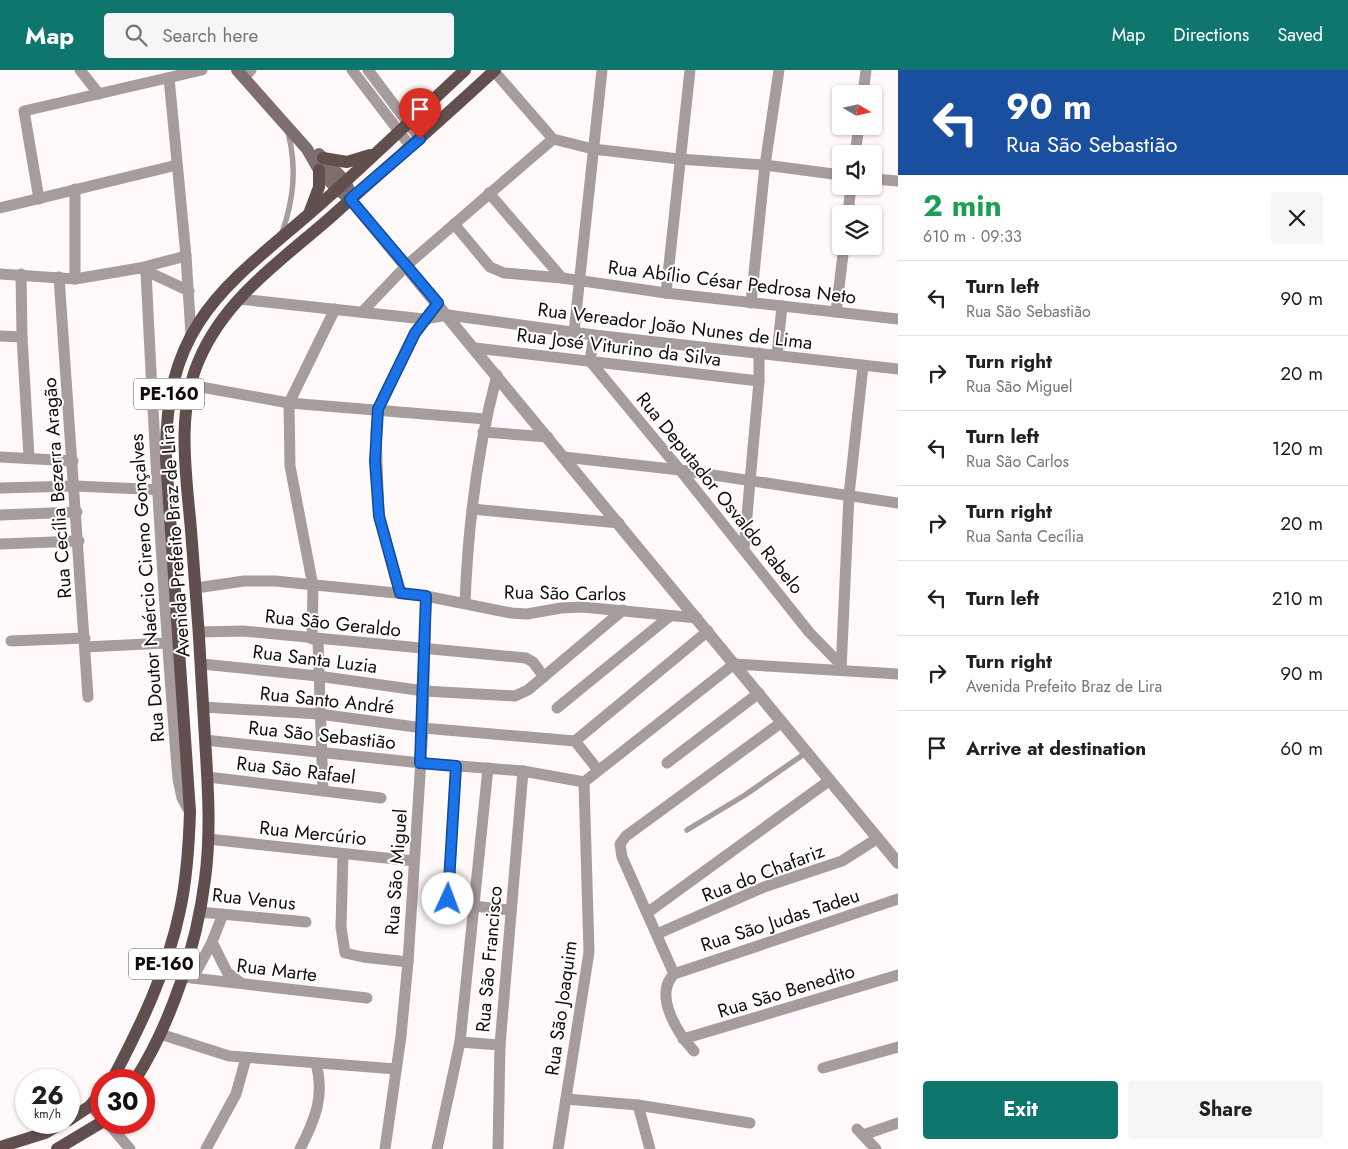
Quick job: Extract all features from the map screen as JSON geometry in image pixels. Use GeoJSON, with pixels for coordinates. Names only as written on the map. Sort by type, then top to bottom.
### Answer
{"type":"FeatureCollection","features":[{"type":"Feature","properties":{"kind":"main road","name":"Avenida Prefeito Braz de Lira"},"geometry":{"type":"LineString","coordinates":[[117,1069],[160,974],[180,910],[189,840],[190,812],[162,490],[166,424],[170,394],[178,363],[191,335],[206,310],[222,290],[377,153],[466,70]]}},
{"type":"Feature","properties":{"kind":"main road","name":"Avenida Prefeito Braz de Lira"},"geometry":{"type":"LineString","coordinates":[[208,840],[208,777],[202,664],[184,429],[190,384],[199,359],[215,329],[256,280],[415,143],[494,70]]}},
{"type":"Feature","properties":{"kind":"main road"},"geometry":{"type":"LineString","coordinates":[[244,72],[307,149],[341,185],[350,199]]}},
{"type":"Feature","properties":{"kind":"main road"},"geometry":{"type":"LineString","coordinates":[[321,164],[346,162],[377,153]]}},
{"type":"Feature","properties":{"kind":"main road"},"geometry":{"type":"LineString","coordinates":[[307,215],[316,194],[321,164]]}},
{"type":"Feature","properties":{"kind":"main road","name":"PE-160"},"geometry":{"type":"LineString","coordinates":[[141,1069],[188,978],[206,878],[208,840]]}},
{"type":"Feature","properties":{"kind":"main road"},"geometry":{"type":"LineString","coordinates":[[80,1113],[90,1106]]}},
{"type":"Feature","properties":{"kind":"main road"},"geometry":{"type":"LineString","coordinates":[[56,1149],[90,1129]]}},
{"type":"Feature","properties":{"kind":"main road"},"geometry":{"type":"LineString","coordinates":[[0,1147],[42,1134]]}},
{"type":"Feature","properties":{"kind":"street"},"geometry":{"type":"LineString","coordinates":[[80,70],[99,94]]}},
{"type":"Feature","properties":{"kind":"street"},"geometry":{"type":"LineString","coordinates":[[39,199],[24,111],[202,70]]}},
{"type":"Feature","properties":{"kind":"street"},"geometry":{"type":"LineString","coordinates":[[352,70],[404,127]]}},
{"type":"Feature","properties":{"kind":"street"},"geometry":{"type":"LineString","coordinates":[[368,70],[415,143]]}},
{"type":"Feature","properties":{"kind":"street"},"geometry":{"type":"LineString","coordinates":[[494,70],[553,139],[593,149],[679,159],[765,165],[832,174]]}},
{"type":"Feature","properties":{"kind":"street"},"geometry":{"type":"LineString","coordinates":[[574,332],[602,70]]}},
{"type":"Feature","properties":{"kind":"street"},"geometry":{"type":"LineString","coordinates":[[666,293],[690,70]]}},
{"type":"Feature","properties":{"kind":"street"},"geometry":{"type":"LineString","coordinates":[[751,304],[765,165],[779,70]]}},
{"type":"Feature","properties":{"kind":"street"},"geometry":{"type":"LineString","coordinates":[[864,85],[866,70]]}},
{"type":"Feature","properties":{"kind":"street"},"geometry":{"type":"LineString","coordinates":[[169,78],[189,290],[191,335]]}},
{"type":"Feature","properties":{"kind":"street"},"geometry":{"type":"LineString","coordinates":[[362,312],[407,266],[553,139]]}},
{"type":"Feature","properties":{"kind":"street"},"geometry":{"type":"LineString","coordinates":[[0,208],[177,165]]}},
{"type":"Feature","properties":{"kind":"street"},"geometry":{"type":"LineString","coordinates":[[882,180],[898,181]]}},
{"type":"Feature","properties":{"kind":"street"},"geometry":{"type":"LineString","coordinates":[[75,189],[75,279]]}},
{"type":"Feature","properties":{"kind":"street"},"geometry":{"type":"LineString","coordinates":[[489,193],[562,278]]}},
{"type":"Feature","properties":{"kind":"street"},"geometry":{"type":"LineString","coordinates":[[350,199],[448,315],[898,863]]}},
{"type":"Feature","properties":{"kind":"street","name":"Rua Abílio César Pedrosa Neto"},"geometry":{"type":"LineString","coordinates":[[454,224],[483,260],[498,271],[751,304],[898,318]]}},
{"type":"Feature","properties":{"kind":"street"},"geometry":{"type":"LineString","coordinates":[[836,312],[843,255]]}},
{"type":"Feature","properties":{"kind":"street"},"geometry":{"type":"LineString","coordinates":[[0,274],[75,279],[143,269],[186,256]]}},
{"type":"Feature","properties":{"kind":"street"},"geometry":{"type":"LineString","coordinates":[[143,269],[189,290]]}},
{"type":"Feature","properties":{"kind":"street","name":"Rua Doutor Naércio Cireno Gonçalves"},"geometry":{"type":"LineString","coordinates":[[143,269],[162,490],[167,643],[178,780],[182,798],[190,812]]}},
{"type":"Feature","properties":{"kind":"street"},"geometry":{"type":"LineString","coordinates":[[21,274],[22,337],[29,457]]}},
{"type":"Feature","properties":{"kind":"street","name":"Rua Cecília Bezerra Aragão"},"geometry":{"type":"LineString","coordinates":[[60,277],[88,697]]}},
{"type":"Feature","properties":{"kind":"street"},"geometry":{"type":"LineString","coordinates":[[239,299],[424,319],[448,315]]}},
{"type":"Feature","properties":{"kind":"street"},"geometry":{"type":"LineString","coordinates":[[400,593],[379,516],[375,461],[378,409],[424,319],[438,303]]}},
{"type":"Feature","properties":{"kind":"street"},"geometry":{"type":"LineString","coordinates":[[777,355],[782,306]]}},
{"type":"Feature","properties":{"kind":"street"},"geometry":{"type":"LineString","coordinates":[[323,791],[313,586],[290,466],[289,403],[334,309]]}},
{"type":"Feature","properties":{"kind":"street","name":"Rua Vereador João Nunes de Lima"},"geometry":{"type":"LineString","coordinates":[[448,315],[594,335],[898,369]]}},
{"type":"Feature","properties":{"kind":"street"},"geometry":{"type":"LineString","coordinates":[[590,361],[594,335]]}},
{"type":"Feature","properties":{"kind":"street"},"geometry":{"type":"LineString","coordinates":[[0,336],[22,337]]}},
{"type":"Feature","properties":{"kind":"street","name":"Rua José Viturino da Silva"},"geometry":{"type":"LineString","coordinates":[[475,348],[759,382]]}},
{"type":"Feature","properties":{"kind":"street"},"geometry":{"type":"LineString","coordinates":[[744,549],[759,382],[759,353]]}},
{"type":"Feature","properties":{"kind":"street","name":"Rua Deputador Osvaldo Rabelo"},"geometry":{"type":"LineString","coordinates":[[590,361],[744,549],[809,632],[841,668]]}},
{"type":"Feature","properties":{"kind":"street"},"geometry":{"type":"LineString","coordinates":[[841,668],[849,495],[863,366]]}},
{"type":"Feature","properties":{"kind":"street"},"geometry":{"type":"LineString","coordinates":[[465,603],[472,509],[485,419],[497,375]]}},
{"type":"Feature","properties":{"kind":"street"},"geometry":{"type":"LineString","coordinates":[[190,384],[289,403],[485,419]]}},
{"type":"Feature","properties":{"kind":"street"},"geometry":{"type":"LineString","coordinates":[[483,432],[548,437]]}},
{"type":"Feature","properties":{"kind":"street"},"geometry":{"type":"LineString","coordinates":[[0,457],[29,457],[73,461]]}},
{"type":"Feature","properties":{"kind":"street"},"geometry":{"type":"LineString","coordinates":[[564,457],[680,470],[898,503]]}},
{"type":"Feature","properties":{"kind":"street"},"geometry":{"type":"LineString","coordinates":[[0,488],[75,486],[162,490]]}},
{"type":"Feature","properties":{"kind":"street"},"geometry":{"type":"LineString","coordinates":[[472,509],[619,523]]}},
{"type":"Feature","properties":{"kind":"street"},"geometry":{"type":"LineString","coordinates":[[0,515],[77,512]]}},
{"type":"Feature","properties":{"kind":"street"},"geometry":{"type":"LineString","coordinates":[[0,544],[78,541]]}},
{"type":"Feature","properties":{"kind":"street","name":"Rua São Carlos"},"geometry":{"type":"LineString","coordinates":[[196,588],[260,581],[426,596],[511,613],[528,614],[571,607],[623,610],[697,618]]}},
{"type":"Feature","properties":{"kind":"street","name":"Rua São Miguel"},"geometry":{"type":"LineString","coordinates":[[385,1149],[408,962],[423,728],[423,649],[426,596]]}},
{"type":"Feature","properties":{"kind":"street","name":"Rua Santa Luzia"},"geometry":{"type":"LineString","coordinates":[[202,664],[318,676],[424,691],[515,696],[528,690],[623,610]]}},
{"type":"Feature","properties":{"kind":"street"},"geometry":{"type":"LineString","coordinates":[[557,708],[670,616]]}},
{"type":"Feature","properties":{"kind":"street","name":"Rua São Geraldo"},"geometry":{"type":"LineString","coordinates":[[199,632],[243,631],[315,640],[526,658],[532,662],[544,677]]}},
{"type":"Feature","properties":{"kind":"street"},"geometry":{"type":"LineString","coordinates":[[598,770],[575,741],[708,631]]}},
{"type":"Feature","properties":{"kind":"street"},"geometry":{"type":"LineString","coordinates":[[11,641],[167,643]]}},
{"type":"Feature","properties":{"kind":"street"},"geometry":{"type":"LineString","coordinates":[[584,782],[734,664],[841,668],[898,674]]}},
{"type":"Feature","properties":{"kind":"street"},"geometry":{"type":"LineString","coordinates":[[666,764],[759,693]]}},
{"type":"Feature","properties":{"kind":"street","name":"Rua Santo André"},"geometry":{"type":"LineString","coordinates":[[203,707],[319,714],[423,728],[575,741]]}},
{"type":"Feature","properties":{"kind":"street"},"geometry":{"type":"LineString","coordinates":[[694,1051],[683,1039],[668,1006],[667,985],[674,974],[622,857],[620,844],[626,836],[782,722]]}},
{"type":"Feature","properties":{"kind":"street","name":"Rua São Sebastião"},"geometry":{"type":"LineString","coordinates":[[205,740],[420,763],[523,771],[584,782]]}},
{"type":"Feature","properties":{"kind":"street"},"geometry":{"type":"LineString","coordinates":[[456,766],[447,890],[449,901],[510,910]]}},
{"type":"Feature","properties":{"kind":"street"},"geometry":{"type":"LineString","coordinates":[[436,1149],[460,1042],[488,768]]}},
{"type":"Feature","properties":{"kind":"street","name":"Rua São Francisco"},"geometry":{"type":"LineString","coordinates":[[498,1149],[500,1045],[523,771]]}},
{"type":"Feature","properties":{"kind":"street","name":"Rua São Rafael"},"geometry":{"type":"LineString","coordinates":[[208,777],[381,798]]}},
{"type":"Feature","properties":{"kind":"street"},"geometry":{"type":"LineString","coordinates":[[646,913],[830,780]]}},
{"type":"Feature","properties":{"kind":"street","name":"Rua São Joaquim"},"geometry":{"type":"LineString","coordinates":[[558,1149],[572,1045],[589,952],[584,782]]}},
{"type":"Feature","properties":{"kind":"street","name":"Rua do Chafariz"},"geometry":{"type":"LineString","coordinates":[[656,934],[764,887],[842,861],[878,838]]}},
{"type":"Feature","properties":{"kind":"street","name":"Rua Mercúrio"},"geometry":{"type":"LineString","coordinates":[[208,840],[414,861]]}},
{"type":"Feature","properties":{"kind":"street"},"geometry":{"type":"LineString","coordinates":[[343,854],[341,927],[345,953],[408,962]]}},
{"type":"Feature","properties":{"kind":"street","name":"Rua São Judas Tadeu"},"geometry":{"type":"LineString","coordinates":[[674,974],[898,899]]}},
{"type":"Feature","properties":{"kind":"street","name":"Rua Venus"},"geometry":{"type":"LineString","coordinates":[[200,912],[306,922]]}},
{"type":"Feature","properties":{"kind":"street"},"geometry":{"type":"LineString","coordinates":[[188,978],[212,942],[223,914]]}},
{"type":"Feature","properties":{"kind":"street"},"geometry":{"type":"LineString","coordinates":[[212,942],[227,972],[241,983]]}},
{"type":"Feature","properties":{"kind":"street","name":"Rua São Benedito"},"geometry":{"type":"LineString","coordinates":[[683,1039],[898,975]]}},
{"type":"Feature","properties":{"kind":"street","name":"Rua Marte"},"geometry":{"type":"LineString","coordinates":[[188,978],[367,998]]}},
{"type":"Feature","properties":{"kind":"street"},"geometry":{"type":"LineString","coordinates":[[160,1034],[216,1053],[246,1058],[396,1069]]}},
{"type":"Feature","properties":{"kind":"street"},"geometry":{"type":"LineString","coordinates":[[460,1042],[500,1045]]}},
{"type":"Feature","properties":{"kind":"street"},"geometry":{"type":"LineString","coordinates":[[823,1068],[898,1048]]}},
{"type":"Feature","properties":{"kind":"street"},"geometry":{"type":"LineString","coordinates":[[206,1149],[236,1094],[246,1058]]}},
{"type":"Feature","properties":{"kind":"street"},"geometry":{"type":"LineString","coordinates":[[300,1149],[316,1116],[320,1102],[320,1075],[316,1063]]}},
{"type":"Feature","properties":{"kind":"street"},"geometry":{"type":"LineString","coordinates":[[566,1099],[638,1104],[750,1123]]}},
{"type":"Feature","properties":{"kind":"street"},"geometry":{"type":"LineString","coordinates":[[638,1104],[650,1149]]}},
{"type":"Feature","properties":{"kind":"street"},"geometry":{"type":"LineString","coordinates":[[876,1149],[860,1132],[898,1123]]}},
{"type":"Feature","properties":{"kind":"street"},"geometry":{"type":"LineString","coordinates":[[118,1134],[130,1149]]}},
{"type":"Feature","properties":{"kind":"lane"},"geometry":{"type":"LineString","coordinates":[[281,238],[294,188],[293,158],[285,123]]}},
{"type":"Feature","properties":{"kind":"lane"},"geometry":{"type":"LineString","coordinates":[[688,830],[745,795],[807,752]]}},
{"type":"Feature","properties":{"kind":"route"},"geometry":{"type":"LineString","coordinates":[[420,139],[350,199],[438,303],[415,333],[378,409],[375,461],[379,516],[400,593],[426,596],[423,649],[423,728],[420,763],[456,766],[447,890],[448,899]]}}]}
